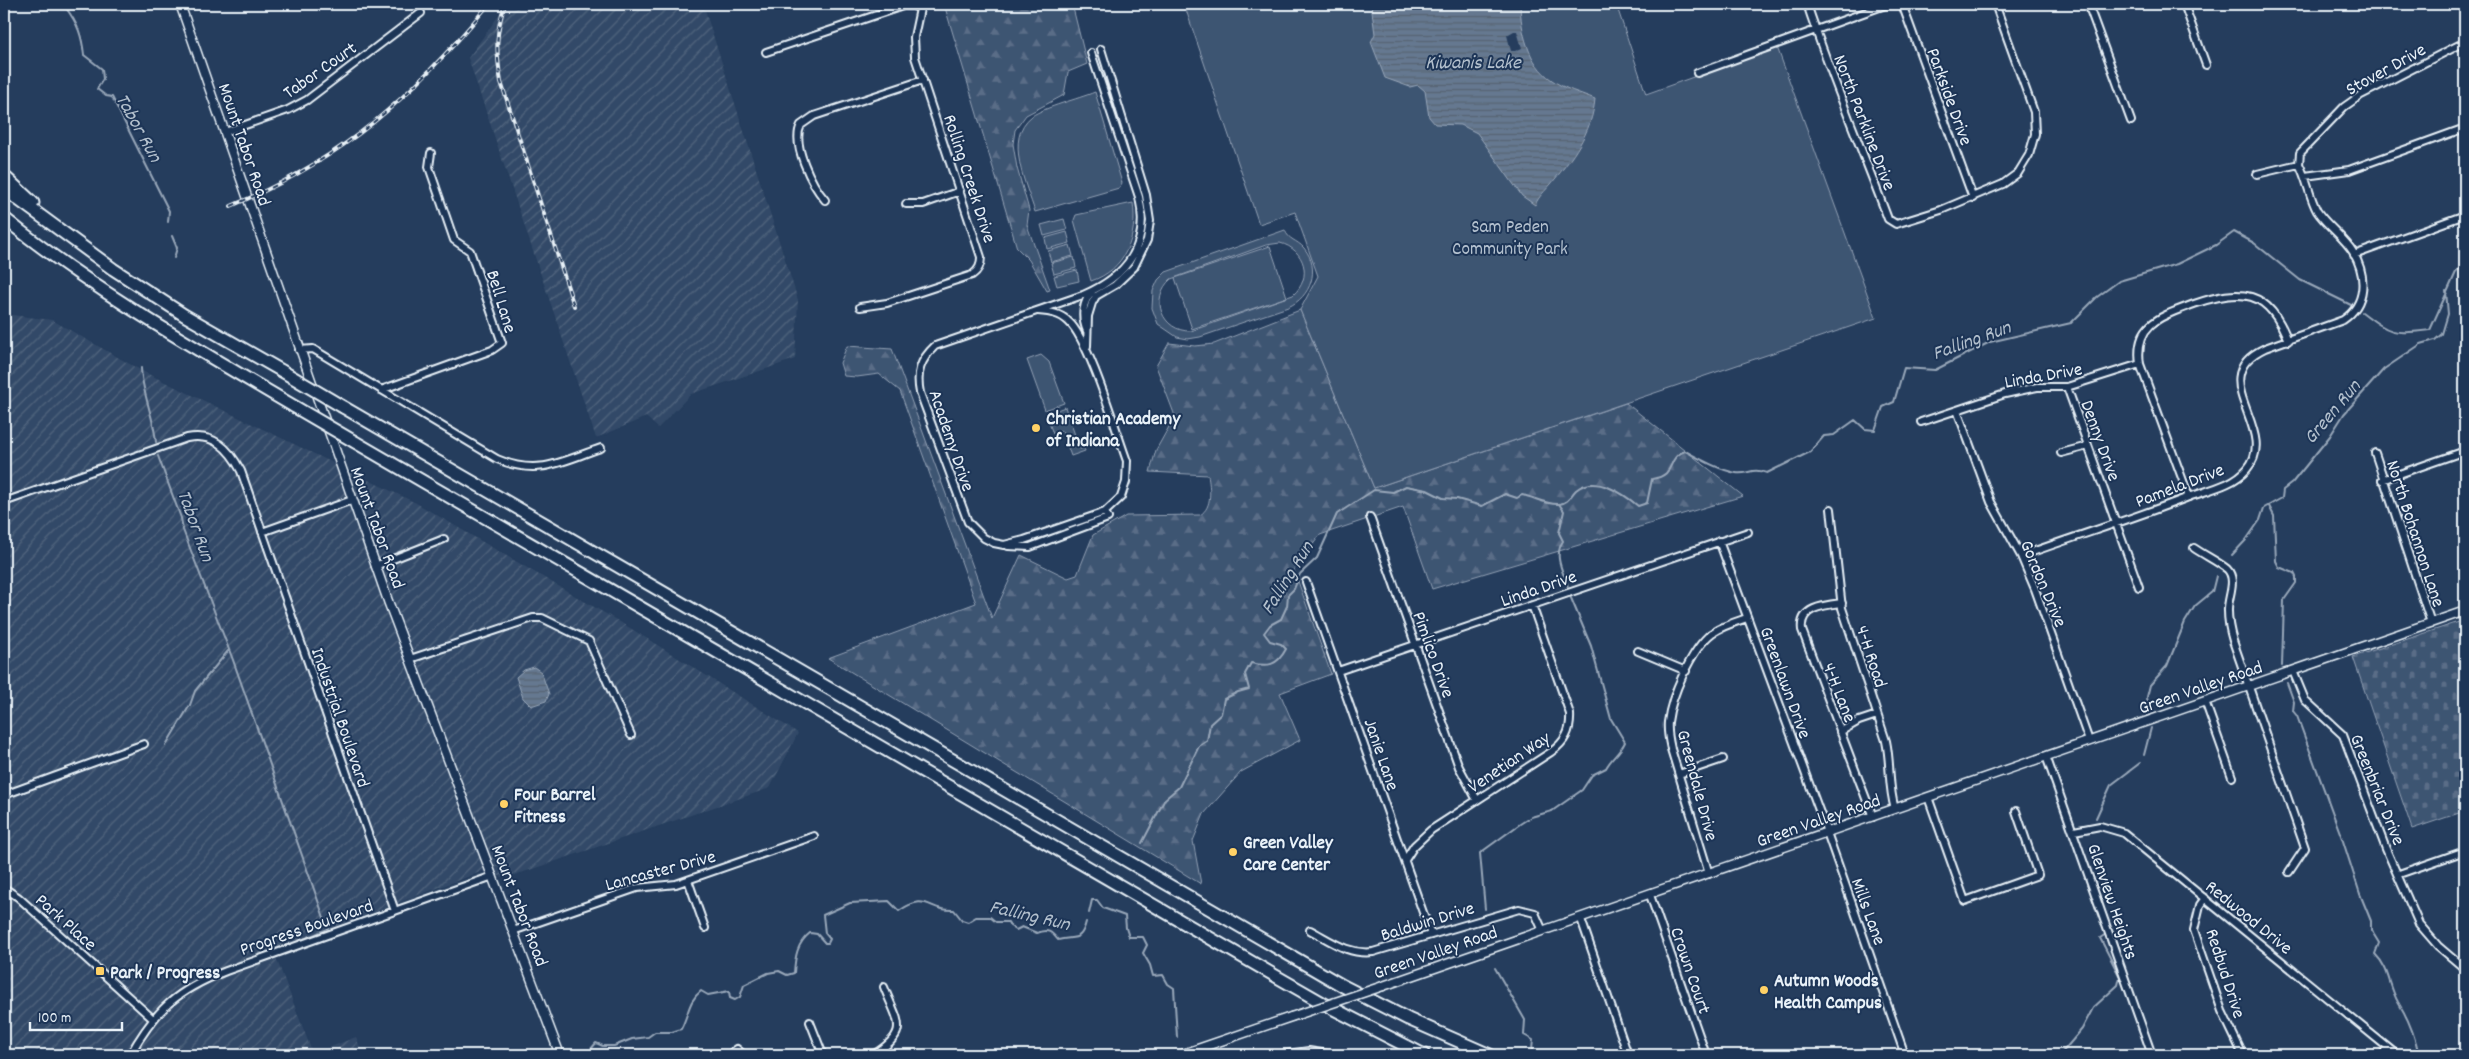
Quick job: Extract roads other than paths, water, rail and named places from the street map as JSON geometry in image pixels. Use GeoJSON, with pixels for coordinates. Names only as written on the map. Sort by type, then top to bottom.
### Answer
{"type":"FeatureCollection","features":[{"type":"Feature","properties":{"kind":"highway"},"geometry":{"type":"LineString","coordinates":[[4,176],[75,242]]}},
{"type":"Feature","properties":{"kind":"highway"},"geometry":{"type":"LineString","coordinates":[[4,189],[113,269],[184,315],[1343,986],[1408,1020],[1490,1055]]}},
{"type":"Feature","properties":{"kind":"highway"},"geometry":{"type":"LineString","coordinates":[[6,220],[87,280],[165,331],[1277,977],[1328,1006],[1424,1055]]}},
{"type":"Feature","properties":{"kind":"street","name":"Mount Tabor Road"},"geometry":{"type":"LineString","coordinates":[[180,4],[375,566],[560,1055]]}},
{"type":"Feature","properties":{"kind":"street","name":"North Parkline Drive"},"geometry":{"type":"LineString","coordinates":[[1807,4],[1888,219],[1892,224],[1899,224],[1973,198]]}},
{"type":"Feature","properties":{"kind":"street"},"geometry":{"type":"LineString","coordinates":[[1697,73],[1888,4]]}},
{"type":"Feature","properties":{"kind":"street","name":"Parkside Drive"},"geometry":{"type":"LineString","coordinates":[[1902,4],[1973,198]]}},
{"type":"Feature","properties":{"kind":"street"},"geometry":{"type":"LineString","coordinates":[[1973,198],[2008,181],[2018,173],[2029,156],[2035,134],[2034,112],[1995,4]]}},
{"type":"Feature","properties":{"kind":"street"},"geometry":{"type":"LineString","coordinates":[[2088,4],[2131,121]]}},
{"type":"Feature","properties":{"kind":"street"},"geometry":{"type":"LineString","coordinates":[[2184,4],[2206,65]]}},
{"type":"Feature","properties":{"kind":"street"},"geometry":{"type":"LineString","coordinates":[[766,52],[900,7],[908,5],[921,6]]}},
{"type":"Feature","properties":{"kind":"street","name":"Rolling Creek Drive"},"geometry":{"type":"LineString","coordinates":[[860,306],[887,303],[976,272],[981,257],[913,45],[921,6]]}},
{"type":"Feature","properties":{"kind":"street","name":"Tabor Court"},"geometry":{"type":"LineString","coordinates":[[226,132],[303,102],[421,13]]}},
{"type":"Feature","properties":{"kind":"street","name":"Stover Drive"},"geometry":{"type":"LineString","coordinates":[[2299,164],[2300,153],[2350,103],[2368,91],[2465,42]]}},
{"type":"Feature","properties":{"kind":"street"},"geometry":{"type":"LineString","coordinates":[[1086,350],[1088,316],[1092,303],[1096,296],[1115,285],[1134,267],[1147,240],[1150,221],[1146,195],[1101,49]]}},
{"type":"Feature","properties":{"kind":"street","name":"Academy Drive"},"geometry":{"type":"LineString","coordinates":[[1038,311],[1054,312],[1075,328],[1081,336],[1126,461],[1126,482],[1121,497],[1107,515],[1030,547],[1004,545],[985,539],[968,522],[920,393],[918,372],[921,362],[935,346],[1093,291],[1117,276],[1127,265],[1136,250],[1143,221],[1139,195],[1091,53]]}},
{"type":"Feature","properties":{"kind":"street"},"geometry":{"type":"LineString","coordinates":[[825,200],[813,184],[800,147],[798,135],[801,125],[814,116],[923,80]]}},
{"type":"Feature","properties":{"kind":"street"},"geometry":{"type":"LineString","coordinates":[[2306,176],[2349,170],[2465,128]]}},
{"type":"Feature","properties":{"kind":"street","name":"Bell Lane"},"geometry":{"type":"LineString","coordinates":[[381,390],[492,350],[502,343],[470,251],[454,240],[429,167],[431,153]]}},
{"type":"Feature","properties":{"kind":"street"},"geometry":{"type":"LineString","coordinates":[[2257,174],[2299,164]]}},
{"type":"Feature","properties":{"kind":"street","name":"Pamela Drive"},"geometry":{"type":"LineString","coordinates":[[2021,556],[2116,525],[2232,481],[2248,468],[2254,455],[2255,434],[2241,393],[2240,374],[2245,363],[2254,354],[2338,323],[2352,315],[2358,307],[2362,283],[2354,255],[2318,212],[2310,196],[2306,176],[2299,164]]}},
{"type":"Feature","properties":{"kind":"street"},"geometry":{"type":"LineString","coordinates":[[906,204],[923,204],[960,191]]}},
{"type":"Feature","properties":{"kind":"street"},"geometry":{"type":"LineString","coordinates":[[2354,255],[2465,215]]}},
{"type":"Feature","properties":{"kind":"street"},"geometry":{"type":"LineString","coordinates":[[1088,333],[1083,324],[1084,308],[1093,291]]}},
{"type":"Feature","properties":{"kind":"street"},"geometry":{"type":"LineString","coordinates":[[2189,497],[2140,364],[2138,350],[2145,331],[2166,314],[2229,294],[2251,297],[2264,304],[2274,313],[2288,341]]}},
{"type":"Feature","properties":{"kind":"street"},"geometry":{"type":"LineString","coordinates":[[1075,328],[1081,328],[1083,324]]}},
{"type":"Feature","properties":{"kind":"street"},"geometry":{"type":"LineString","coordinates":[[300,350],[313,349],[497,459],[512,466],[536,468],[602,448]]}},
{"type":"Feature","properties":{"kind":"street","name":"Linda Drive"},"geometry":{"type":"LineString","coordinates":[[1922,422],[2020,390],[2037,387],[2067,387],[2140,364]]}},
{"type":"Feature","properties":{"kind":"street","name":"Denny Drive"},"geometry":{"type":"LineString","coordinates":[[2067,387],[2139,587]]}},
{"type":"Feature","properties":{"kind":"street","name":"Gordon Drive"},"geometry":{"type":"LineString","coordinates":[[1956,410],[1991,502],[2021,556],[2035,589],[2090,741]]}},
{"type":"Feature","properties":{"kind":"street","name":"Industrial Boulevard"},"geometry":{"type":"LineString","coordinates":[[4,502],[142,452],[187,438],[203,437],[217,442],[234,457],[395,911]]}},
{"type":"Feature","properties":{"kind":"street"},"geometry":{"type":"LineString","coordinates":[[2061,453],[2088,446]]}},
{"type":"Feature","properties":{"kind":"street"},"geometry":{"type":"LineString","coordinates":[[2382,480],[2465,450]]}},
{"type":"Feature","properties":{"kind":"street","name":"North Bohannon Lane"},"geometry":{"type":"LineString","coordinates":[[2375,453],[2382,480],[2431,623]]}},
{"type":"Feature","properties":{"kind":"street"},"geometry":{"type":"LineString","coordinates":[[262,532],[352,500]]}},
{"type":"Feature","properties":{"kind":"street","name":"4-H Road"},"geometry":{"type":"LineString","coordinates":[[1831,509],[1846,625],[1877,715],[1889,758],[1890,784],[1895,809]]}},
{"type":"Feature","properties":{"kind":"street","name":"Pimlico Drive"},"geometry":{"type":"LineString","coordinates":[[1370,517],[1459,767],[1477,800]]}},
{"type":"Feature","properties":{"kind":"street","name":"Linda Drive"},"geometry":{"type":"LineString","coordinates":[[1338,670],[1748,532]]}},
{"type":"Feature","properties":{"kind":"street"},"geometry":{"type":"LineString","coordinates":[[375,566],[444,539]]}},
{"type":"Feature","properties":{"kind":"street","name":"Greenlawn Drive"},"geometry":{"type":"LineString","coordinates":[[1719,541],[1826,833]]}},
{"type":"Feature","properties":{"kind":"street"},"geometry":{"type":"LineString","coordinates":[[2194,548],[2228,570],[2232,587],[2228,607],[2228,623],[2305,848],[2289,872]]}},
{"type":"Feature","properties":{"kind":"street","name":"Janie Lane"},"geometry":{"type":"LineString","coordinates":[[1306,582],[1431,935]]}},
{"type":"Feature","properties":{"kind":"street","name":"4-H Lane"},"geometry":{"type":"LineString","coordinates":[[1842,603],[1825,605],[1810,611],[1804,617],[1801,625],[1805,640],[1873,817]]}},
{"type":"Feature","properties":{"kind":"street","name":"Venetian Way"},"geometry":{"type":"LineString","coordinates":[[1405,860],[1422,838],[1556,748],[1565,739],[1570,727],[1570,714],[1532,605]]}},
{"type":"Feature","properties":{"kind":"street","name":"Green Valley Road"},"geometry":{"type":"LineString","coordinates":[[1180,1055],[1543,932],[2465,611]]}},
{"type":"Feature","properties":{"kind":"street"},"geometry":{"type":"LineString","coordinates":[[410,660],[533,618],[542,618],[589,641],[631,735]]}},
{"type":"Feature","properties":{"kind":"street","name":"Greendale Drive"},"geometry":{"type":"LineString","coordinates":[[1709,874],[1693,827],[1671,749],[1668,727],[1672,706],[1686,671],[1699,646],[1707,637],[1722,628],[1747,618]]}},
{"type":"Feature","properties":{"kind":"street"},"geometry":{"type":"LineString","coordinates":[[1638,651],[1686,671]]}},
{"type":"Feature","properties":{"kind":"street","name":"Greenbriar Drive"},"geometry":{"type":"LineString","coordinates":[[2293,671],[2305,700],[2343,735],[2386,849],[2423,930],[2438,946],[2465,969]]}},
{"type":"Feature","properties":{"kind":"street"},"geometry":{"type":"LineString","coordinates":[[2205,701],[2232,777]]}},
{"type":"Feature","properties":{"kind":"street"},"geometry":{"type":"LineString","coordinates":[[1840,732],[1859,721],[1877,715]]}},
{"type":"Feature","properties":{"kind":"street"},"geometry":{"type":"LineString","coordinates":[[4,795],[144,744]]}},
{"type":"Feature","properties":{"kind":"street","name":"Glenview Heights"},"geometry":{"type":"LineString","coordinates":[[2046,756],[2152,1055]]}},
{"type":"Feature","properties":{"kind":"street"},"geometry":{"type":"LineString","coordinates":[[1679,774],[1722,759]]}},
{"type":"Feature","properties":{"kind":"street"},"geometry":{"type":"LineString","coordinates":[[1928,797],[1965,901],[2038,875],[2016,811]]}},
{"type":"Feature","properties":{"kind":"street","name":"Redwood Drive"},"geometry":{"type":"LineString","coordinates":[[2074,831],[2100,826],[2124,833],[2397,1055]]}},
{"type":"Feature","properties":{"kind":"street","name":"Mills Lane"},"geometry":{"type":"LineString","coordinates":[[1826,833],[1905,1055]]}},
{"type":"Feature","properties":{"kind":"street","name":"Lancaster Drive"},"geometry":{"type":"LineString","coordinates":[[514,931],[637,888],[660,887],[688,880],[814,836]]}},
{"type":"Feature","properties":{"kind":"street"},"geometry":{"type":"LineString","coordinates":[[2399,874],[2465,851]]}},
{"type":"Feature","properties":{"kind":"street","name":"Progress Boulevard"},"geometry":{"type":"LineString","coordinates":[[130,1055],[153,1019],[174,997],[208,978],[493,876]]}},
{"type":"Feature","properties":{"kind":"street"},"geometry":{"type":"LineString","coordinates":[[688,880],[705,928]]}},
{"type":"Feature","properties":{"kind":"street","name":"Park Place"},"geometry":{"type":"LineString","coordinates":[[4,888],[18,897],[153,1019]]}},
{"type":"Feature","properties":{"kind":"street","name":"Crown Court"},"geometry":{"type":"LineString","coordinates":[[1650,894],[1706,1055]]}},
{"type":"Feature","properties":{"kind":"street","name":"Redbud Drive"},"geometry":{"type":"LineString","coordinates":[[2205,898],[2200,905],[2194,930],[2222,1011],[2243,1055]]}},
{"type":"Feature","properties":{"kind":"street","name":"Baldwin Drive"},"geometry":{"type":"LineString","coordinates":[[1310,930],[1346,949],[1366,953],[1519,909],[1535,913],[1543,932]]}},
{"type":"Feature","properties":{"kind":"street"},"geometry":{"type":"LineString","coordinates":[[1581,918],[1628,1055]]}},
{"type":"Feature","properties":{"kind":"street"},"geometry":{"type":"LineString","coordinates":[[873,1055],[893,1042],[898,1031],[897,1022],[884,987]]}},
{"type":"Feature","properties":{"kind":"street"},"geometry":{"type":"LineString","coordinates":[[810,1022],[823,1055]]}},
{"type":"Feature","properties":{"kind":"street"},"geometry":{"type":"LineString","coordinates":[[2382,1055],[2388,1048]]}},
{"type":"Feature","properties":{"kind":"street"},"geometry":{"type":"LineString","coordinates":[[729,1055],[737,1049],[744,1055]]}},
{"type":"Feature","properties":{"kind":"street"},"geometry":{"type":"LineString","coordinates":[[1280,1055],[1308,1053],[1334,1055]]}},
{"type":"Feature","properties":{"kind":"water","name":"Kiwanis Lake"},"geometry":{"type":"Polygon","coordinates":[[[1371,4],[1520,4],[1524,36],[1537,65],[1557,83],[1595,99],[1590,123],[1580,145],[1535,205],[1522,196],[1477,133],[1461,125],[1435,124],[1429,117],[1425,91],[1418,85],[1410,87],[1385,78],[1371,42],[1375,34],[1371,4]]]}},
{"type":"Feature","properties":{"kind":"water"},"geometry":{"type":"Polygon","coordinates":[[[534,667],[541,672],[549,694],[546,701],[531,706],[523,698],[516,677],[524,670],[534,667]]]}},
{"type":"Feature","properties":{"kind":"waterway","name":"Tabor Run"},"geometry":{"type":"LineString","coordinates":[[69,4],[66,8],[79,30],[84,55],[102,69],[103,79],[97,89],[106,96],[112,97],[169,211],[168,222]]}},
{"type":"Feature","properties":{"kind":"waterway","name":"Falling Run"},"geometry":{"type":"LineString","coordinates":[[1142,843],[1165,799],[1179,787],[1199,746],[1207,741],[1210,724],[1221,714],[1224,699],[1249,689],[1245,674],[1251,663],[1272,664],[1283,655],[1286,649],[1281,644],[1270,641],[1264,633],[1270,625],[1281,619],[1287,606],[1288,595],[1294,589],[1300,574],[1317,558],[1337,514],[1374,490],[1393,492],[1406,486],[1427,490],[1443,498],[1457,499],[1482,506],[1505,494],[1517,498],[1522,495],[1559,504],[1567,501],[1576,490],[1592,484],[1617,491],[1638,506],[1647,503],[1652,479],[1665,474],[1675,458],[1685,451],[1730,472],[1762,471],[1767,473],[1810,452],[1824,436],[1834,435],[1855,420],[1865,429],[1875,430],[1883,407],[1894,402],[1904,368],[1935,370],[1990,342],[2071,323],[2097,297],[2119,281],[2177,264],[2216,245],[2234,232],[2254,243],[2300,280],[2353,306]]}},
{"type":"Feature","properties":{"kind":"waterway","name":"Tabor Run"},"geometry":{"type":"LineString","coordinates":[[172,236],[177,248],[174,258]]}},
{"type":"Feature","properties":{"kind":"waterway","name":"Falling Run"},"geometry":{"type":"LineString","coordinates":[[2362,312],[2380,325],[2393,331],[2430,330],[2457,270],[2465,267]]}},
{"type":"Feature","properties":{"kind":"waterway","name":"Green Run"},"geometry":{"type":"LineString","coordinates":[[2232,555],[2246,540],[2260,520],[2264,508],[2282,498],[2283,490],[2292,483],[2330,436],[2344,414],[2384,369],[2421,344],[2435,340],[2442,334],[2448,314],[2446,291]]}},
{"type":"Feature","properties":{"kind":"waterway","name":"Tabor Run"},"geometry":{"type":"LineString","coordinates":[[141,368],[143,387],[156,442]]}},
{"type":"Feature","properties":{"kind":"waterway"},"geometry":{"type":"LineString","coordinates":[[158,456],[181,518],[183,530],[233,660],[328,929],[301,940]]}},
{"type":"Feature","properties":{"kind":"waterway"},"geometry":{"type":"LineString","coordinates":[[1559,504],[1564,511],[1559,533],[1563,541],[1560,547],[1559,558],[1568,587]]}},
{"type":"Feature","properties":{"kind":"waterway"},"geometry":{"type":"LineString","coordinates":[[2269,506],[2274,516],[2276,561],[2279,567],[2294,573],[2296,577],[2296,583],[2284,600],[2282,666]]}},
{"type":"Feature","properties":{"kind":"waterway","name":"Green Run"},"geometry":{"type":"LineString","coordinates":[[2149,713],[2147,697],[2150,685],[2167,666],[2185,622],[2195,606],[2212,592],[2216,576]]}},
{"type":"Feature","properties":{"kind":"waterway"},"geometry":{"type":"LineString","coordinates":[[1485,909],[1480,853],[1531,817],[1552,811],[1582,790],[1592,775],[1606,768],[1625,742],[1611,719],[1591,646],[1571,598]]}},
{"type":"Feature","properties":{"kind":"waterway"},"geometry":{"type":"LineString","coordinates":[[166,745],[190,705],[195,691],[228,651]]}},
{"type":"Feature","properties":{"kind":"waterway"},"geometry":{"type":"LineString","coordinates":[[2287,683],[2294,702],[2293,711],[2297,716],[2343,841],[2371,921],[2371,930],[2379,943],[2375,954],[2384,965],[2395,995],[2408,1021],[2419,1055]]}},
{"type":"Feature","properties":{"kind":"waterway","name":"Green Run"},"geometry":{"type":"LineString","coordinates":[[2144,755],[2151,728]]}},
{"type":"Feature","properties":{"kind":"waterway","name":"Green Run"},"geometry":{"type":"LineString","coordinates":[[2096,818],[2111,785],[2140,763]]}},
{"type":"Feature","properties":{"kind":"waterway"},"geometry":{"type":"LineString","coordinates":[[1089,913],[1092,900],[1097,900],[1103,908],[1125,916],[1129,937],[1143,937],[1147,945],[1143,953],[1150,965],[1153,976],[1163,975],[1168,984],[1174,988],[1177,1037]]}},
{"type":"Feature","properties":{"kind":"waterway","name":"Falling Run"},"geometry":{"type":"LineString","coordinates":[[586,1055],[596,1043],[603,1046],[614,1046],[632,1039],[648,1037],[655,1032],[672,1032],[681,1029],[691,1003],[701,991],[708,995],[729,991],[730,998],[735,1000],[740,997],[744,985],[768,973],[779,971],[787,975],[794,973],[795,961],[802,941],[810,933],[817,934],[825,943],[828,943],[830,939],[825,933],[823,915],[850,903],[889,901],[899,911],[909,905],[922,902],[945,910],[954,910],[962,920],[968,922],[976,917],[990,917],[996,922],[1008,922],[1016,930],[1022,927],[1037,933],[1049,932],[1058,940],[1076,937],[1082,933],[1086,922]]}},
{"type":"Feature","properties":{"kind":"waterway"},"geometry":{"type":"LineString","coordinates":[[1488,929],[1489,938]]}},
{"type":"Feature","properties":{"kind":"waterway","name":"Green Run"},"geometry":{"type":"LineString","coordinates":[[2060,1055],[2082,1029],[2093,1008],[2118,985],[2120,977],[2100,938],[2106,934]]}},
{"type":"Feature","properties":{"kind":"waterway"},"geometry":{"type":"LineString","coordinates":[[1495,968],[1525,1020],[1524,1035],[1533,1040],[1532,1050]]}},
{"type":"Feature","properties":{"kind":"railway"},"geometry":{"type":"LineString","coordinates":[[231,206],[271,188],[308,168],[342,146],[373,122],[432,68],[489,4]]}},
{"type":"Feature","properties":{"kind":"railway"},"geometry":{"type":"LineString","coordinates":[[505,4],[499,24],[497,43],[501,82],[574,306]]}},
{"type":"Feature","properties":{"kind":"place","name":"Christian Academy of Indiana"},"geometry":{"type":"Point","coordinates":[1036,428]}},
{"type":"Feature","properties":{"kind":"place","name":"Four Barrel Fitness"},"geometry":{"type":"Point","coordinates":[504,804]}},
{"type":"Feature","properties":{"kind":"place","name":"Green Valley Care Center"},"geometry":{"type":"Point","coordinates":[1233,852]}},
{"type":"Feature","properties":{"kind":"place","name":"Park / Progress"},"geometry":{"type":"Point","coordinates":[100,971]}},
{"type":"Feature","properties":{"kind":"place","name":"Autumn Woods Health Campus"},"geometry":{"type":"Point","coordinates":[1764,990]}},
{"type":"Feature","properties":{"kind":"park label","name":"Sam Peden Community Park"},"geometry":{"type":"Point","coordinates":[1510,236]}}]}
